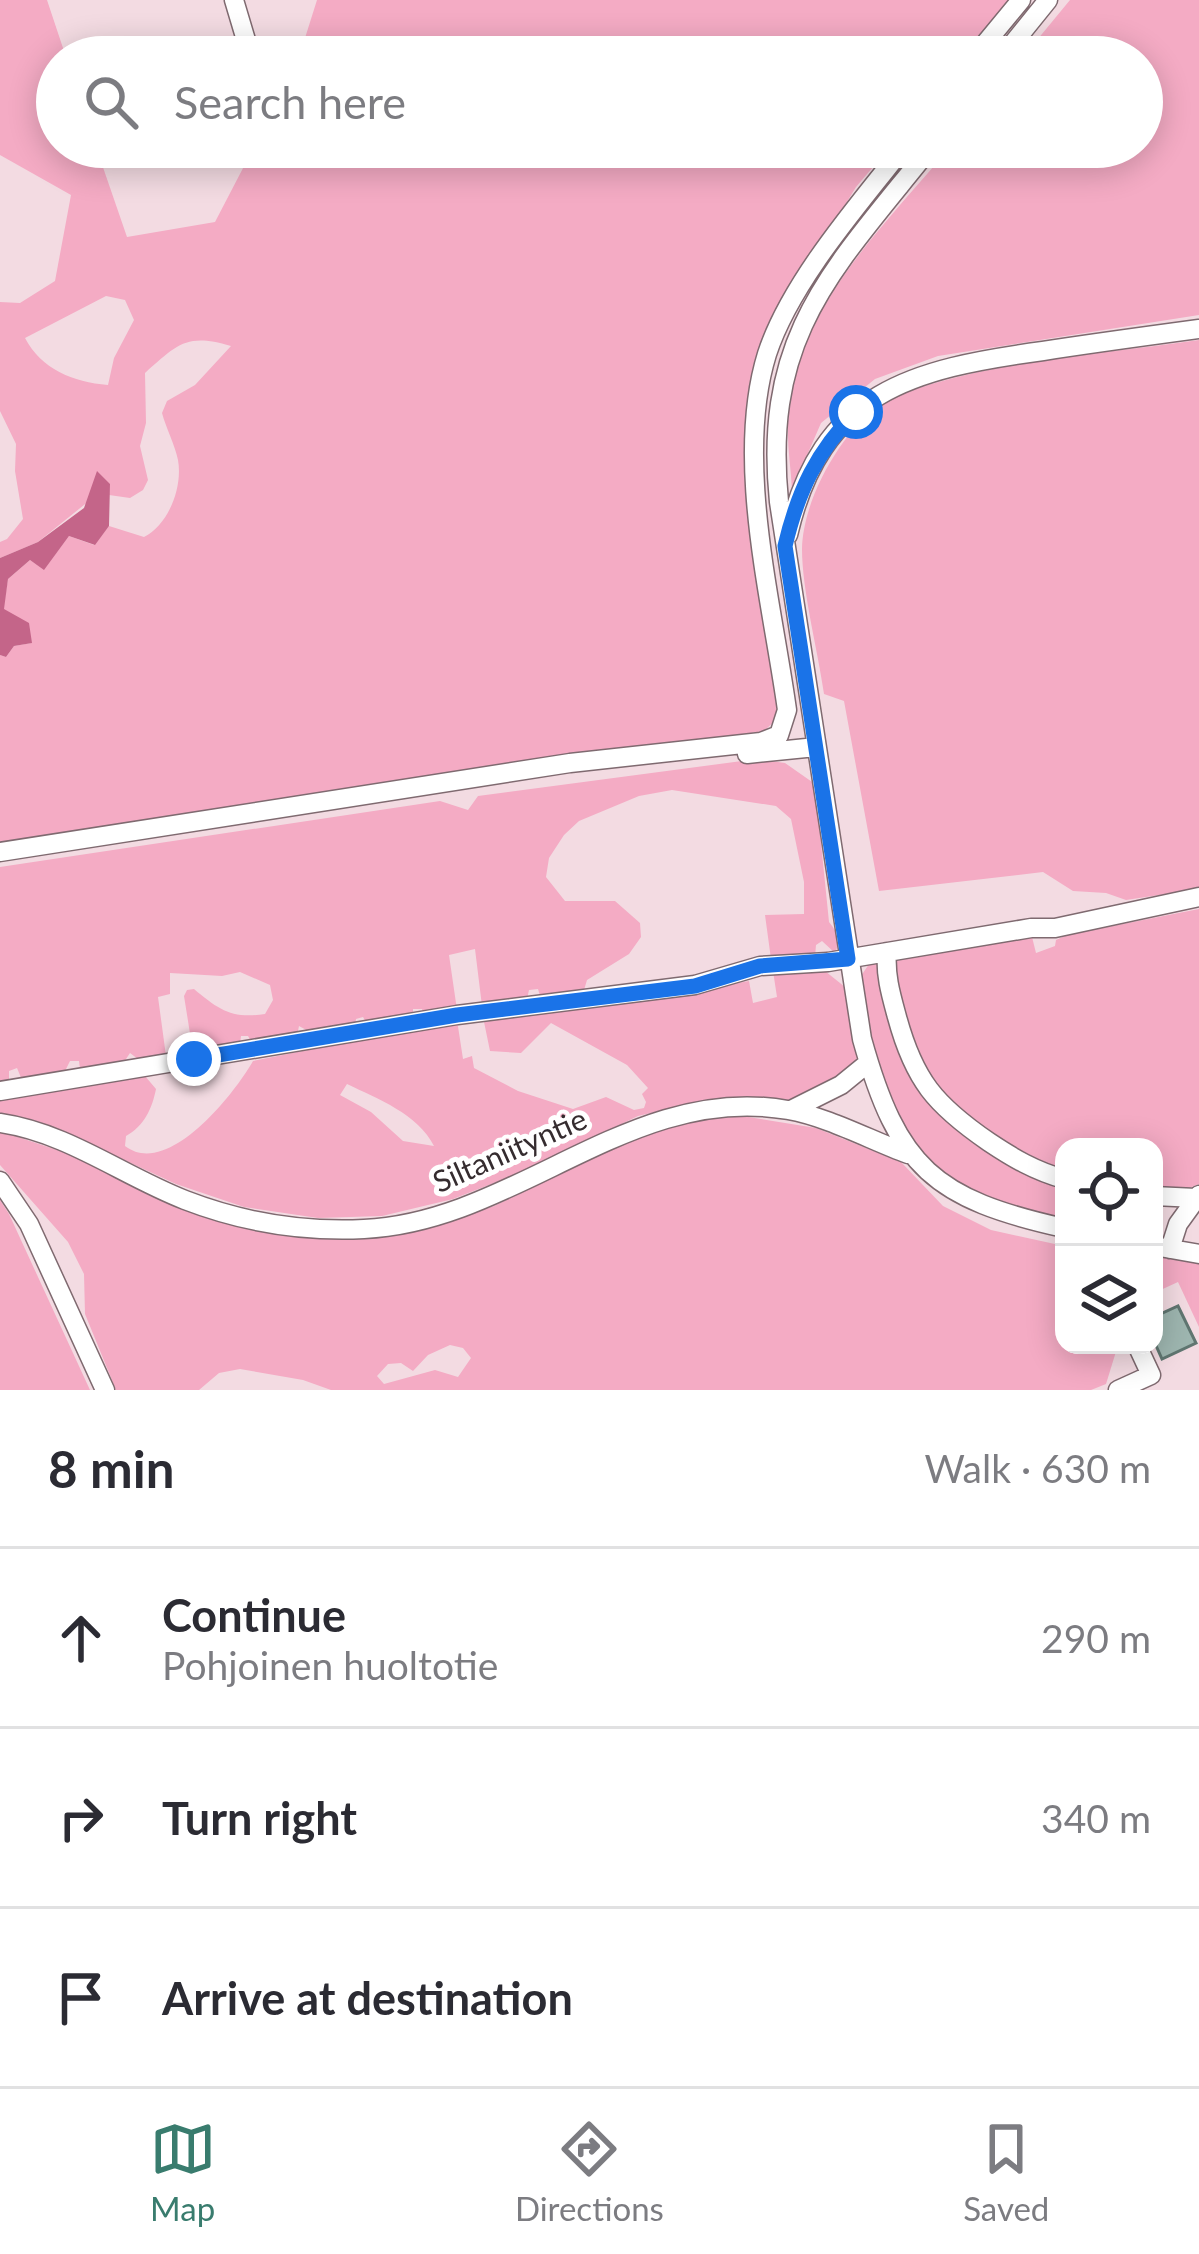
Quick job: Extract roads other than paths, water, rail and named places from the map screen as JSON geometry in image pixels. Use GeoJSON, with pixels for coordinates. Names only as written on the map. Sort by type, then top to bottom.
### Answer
{"type":"FeatureCollection","features":[{"type":"Feature","properties":{"kind":"street"},"geometry":{"type":"LineString","coordinates":[[234,0],[245,36]]}},
{"type":"Feature","properties":{"kind":"street"},"geometry":{"type":"LineString","coordinates":[[991,36],[1021,0]]}},
{"type":"Feature","properties":{"kind":"street"},"geometry":{"type":"LineString","coordinates":[[1019,36],[1048,0]]}},
{"type":"Feature","properties":{"kind":"street"},"geometry":{"type":"LineString","coordinates":[[0,851],[528,769],[760,742],[779,735],[788,710],[759,515],[758,398],[768,352],[781,322],[839,229],[887,168]]}},
{"type":"Feature","properties":{"kind":"street"},"geometry":{"type":"LineString","coordinates":[[914,168],[836,266],[794,338],[774,438],[785,546],[848,959],[868,1063],[888,1119],[908,1154],[948,1189],[1006,1215],[1055,1226]]}},
{"type":"Feature","properties":{"kind":"street"},"geometry":{"type":"LineString","coordinates":[[785,546],[809,470],[831,437],[870,402],[913,376],[986,358],[1199,329]]}},
{"type":"Feature","properties":{"kind":"street"},"geometry":{"type":"LineString","coordinates":[[0,862],[468,788],[816,747]]}},
{"type":"Feature","properties":{"kind":"street"},"geometry":{"type":"LineString","coordinates":[[0,1091],[457,1015],[695,986],[760,966],[848,959],[1055,928],[1199,896]]}},
{"type":"Feature","properties":{"kind":"street"},"geometry":{"type":"LineString","coordinates":[[887,952],[886,973],[905,1046],[933,1099],[1020,1163],[1055,1176]]}},
{"type":"Feature","properties":{"kind":"street"},"geometry":{"type":"LineString","coordinates":[[791,1110],[841,1085],[868,1063]]}},
{"type":"Feature","properties":{"kind":"street","name":"Siltaniityntie"},"geometry":{"type":"LineString","coordinates":[[0,1123],[64,1141],[182,1199],[294,1227],[367,1229],[435,1218],[664,1117],[730,1106],[791,1110],[908,1154]]}},
{"type":"Feature","properties":{"kind":"street"},"geometry":{"type":"LineString","coordinates":[[0,1180],[29,1224],[105,1390]]}},
{"type":"Feature","properties":{"kind":"street"},"geometry":{"type":"LineString","coordinates":[[1163,1196],[1197,1196]]}},
{"type":"Feature","properties":{"kind":"street"},"geometry":{"type":"LineString","coordinates":[[1163,1246],[1197,1196]]}},
{"type":"Feature","properties":{"kind":"street"},"geometry":{"type":"LineString","coordinates":[[1163,1248],[1199,1254]]}},
{"type":"Feature","properties":{"kind":"street"},"geometry":{"type":"LineString","coordinates":[[1118,1390],[1151,1375],[1141,1354]]}}]}
